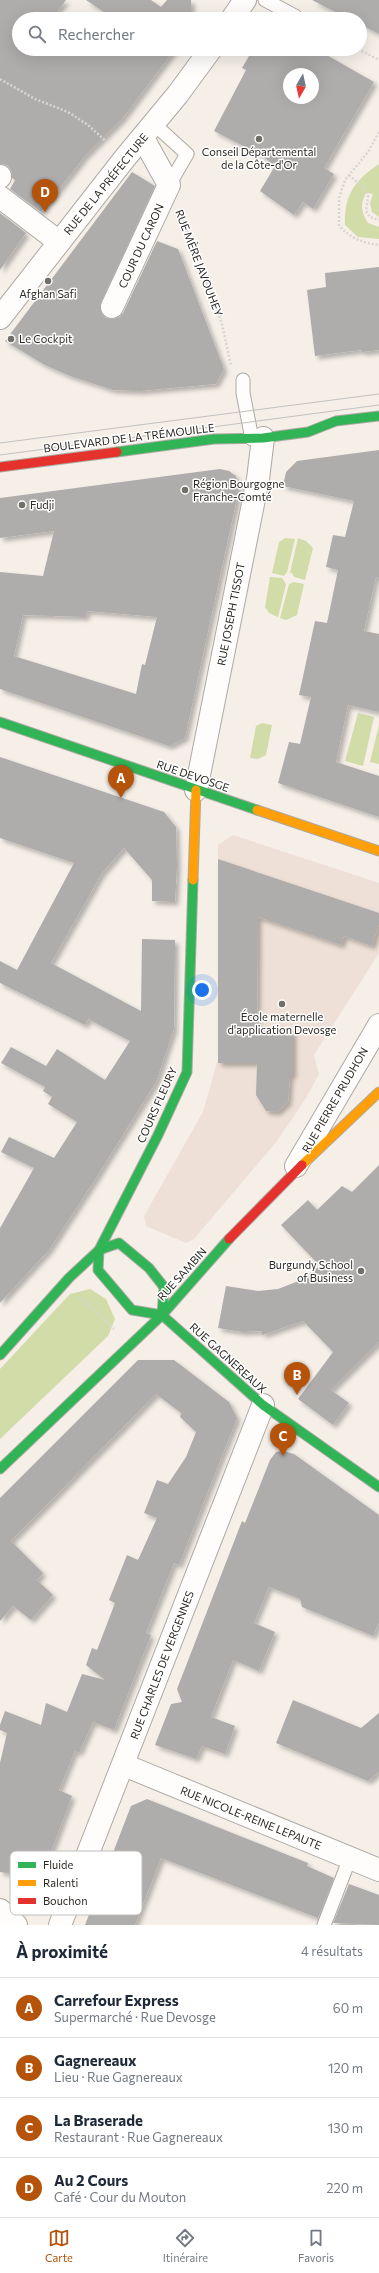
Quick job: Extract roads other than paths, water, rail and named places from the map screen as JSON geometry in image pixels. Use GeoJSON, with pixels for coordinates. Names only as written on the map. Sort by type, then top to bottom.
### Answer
{"type":"FeatureCollection","features":[{"type":"Feature","properties":{"kind":"main road","name":"BOULEVARD DE LA TRÉMOUILLE"},"geometry":{"type":"LineString","coordinates":[[0,467],[214,439],[257,439],[308,432],[336,421],[379,416]]}},
{"type":"Feature","properties":{"kind":"main road","name":"RUE DEVOSGE"},"geometry":{"type":"LineString","coordinates":[[0,722],[196,790],[379,851]]}},
{"type":"Feature","properties":{"kind":"main road","name":"COURS FLEURY"},"geometry":{"type":"LineString","coordinates":[[0,1355],[69,1278],[98,1250],[158,1135],[187,1072],[196,790]]}},
{"type":"Feature","properties":{"kind":"main road","name":"RUE SAMBIN"},"geometry":{"type":"LineString","coordinates":[[0,1469],[162,1315],[219,1250],[292,1174],[379,1092]]}},
{"type":"Feature","properties":{"kind":"main road"},"geometry":{"type":"LineString","coordinates":[[120,1243],[149,1268],[164,1287],[162,1315],[132,1310],[98,1270],[98,1250],[120,1243]]}},
{"type":"Feature","properties":{"kind":"main road","name":"RUE GAGNEREAUX"},"geometry":{"type":"LineString","coordinates":[[162,1315],[263,1405],[379,1487]]}},
{"type":"Feature","properties":{"kind":"street"},"geometry":{"type":"LineString","coordinates":[[237,12],[245,0]]}},
{"type":"Feature","properties":{"kind":"street","name":"RUE DE LA PRÉFECTURE"},"geometry":{"type":"LineString","coordinates":[[0,318],[206,56]]}},
{"type":"Feature","properties":{"kind":"street"},"geometry":{"type":"LineString","coordinates":[[148,131],[169,185]]}},
{"type":"Feature","properties":{"kind":"street","name":"COUR DU CARON"},"geometry":{"type":"LineString","coordinates":[[112,306],[169,185]]}},
{"type":"Feature","properties":{"kind":"street"},"geometry":{"type":"LineString","coordinates":[[0,197],[59,242]]}},
{"type":"Feature","properties":{"kind":"street","name":"RUE JOSEPH TISSOT"},"geometry":{"type":"LineString","coordinates":[[196,790],[258,478],[257,439]]}},
{"type":"Feature","properties":{"kind":"street","name":"RUE PIERRE PRUDHON"},"geometry":{"type":"LineString","coordinates":[[292,1174],[379,1025]]}},
{"type":"Feature","properties":{"kind":"street","name":"RUE CHARLES DE VERGENNES"},"geometry":{"type":"LineString","coordinates":[[90,1851],[263,1405]]}},
{"type":"Feature","properties":{"kind":"street","name":"RUE NICOLE-REINE LEPAUTE"},"geometry":{"type":"LineString","coordinates":[[124,1765],[379,1870]]}},
{"type":"Feature","properties":{"kind":"street"},"geometry":{"type":"LineString","coordinates":[[0,1910],[16,1925]]}},
{"type":"Feature","properties":{"kind":"street","name":"RUE CHARLES DE VERGENNES"},"geometry":{"type":"LineString","coordinates":[[60,1925],[64,1915]]}},
{"type":"Feature","properties":{"kind":"lane"},"geometry":{"type":"LineString","coordinates":[[265,0],[288,12]]}},
{"type":"Feature","properties":{"kind":"lane"},"geometry":{"type":"LineString","coordinates":[[148,131],[188,154],[169,185]]}},
{"type":"Feature","properties":{"kind":"lane"},"geometry":{"type":"LineString","coordinates":[[243,380],[246,411],[257,439]]}},
{"type":"Feature","properties":{"kind":"lane"},"geometry":{"type":"LineString","coordinates":[[324,1925],[350,1858]]}},
{"type":"Feature","properties":{"kind":"tram line"},"geometry":{"type":"LineString","coordinates":[[0,443],[379,394]]}},
{"type":"Feature","properties":{"kind":"tram line"},"geometry":{"type":"LineString","coordinates":[[0,455],[379,405]]}},
{"type":"Feature","properties":{"kind":"place","name":"Conseil Départemental de la Côte-d'Or"},"geometry":{"type":"Point","coordinates":[259,139]}},
{"type":"Feature","properties":{"kind":"place","name":"Au 2 Cours"},"geometry":{"type":"Point","coordinates":[45,212]}},
{"type":"Feature","properties":{"kind":"place","name":"Afghan Safi"},"geometry":{"type":"Point","coordinates":[48,281]}},
{"type":"Feature","properties":{"kind":"place","name":"Le Cockpit"},"geometry":{"type":"Point","coordinates":[11,339]}},
{"type":"Feature","properties":{"kind":"place","name":"Région Bourgogne Franche-Comté"},"geometry":{"type":"Point","coordinates":[185,490]}},
{"type":"Feature","properties":{"kind":"place","name":"Fudji"},"geometry":{"type":"Point","coordinates":[22,505]}},
{"type":"Feature","properties":{"kind":"place","name":"Carrefour Express"},"geometry":{"type":"Point","coordinates":[121,798]}},
{"type":"Feature","properties":{"kind":"place","name":"École maternelle d'application Devosge"},"geometry":{"type":"Point","coordinates":[282,1004]}},
{"type":"Feature","properties":{"kind":"place","name":"Burgundy School of Business"},"geometry":{"type":"Point","coordinates":[361,1271]}},
{"type":"Feature","properties":{"kind":"place","name":"Gagnereaux"},"geometry":{"type":"Point","coordinates":[297,1395]}},
{"type":"Feature","properties":{"kind":"place","name":"La Braserade"},"geometry":{"type":"Point","coordinates":[283,1456]}}]}
